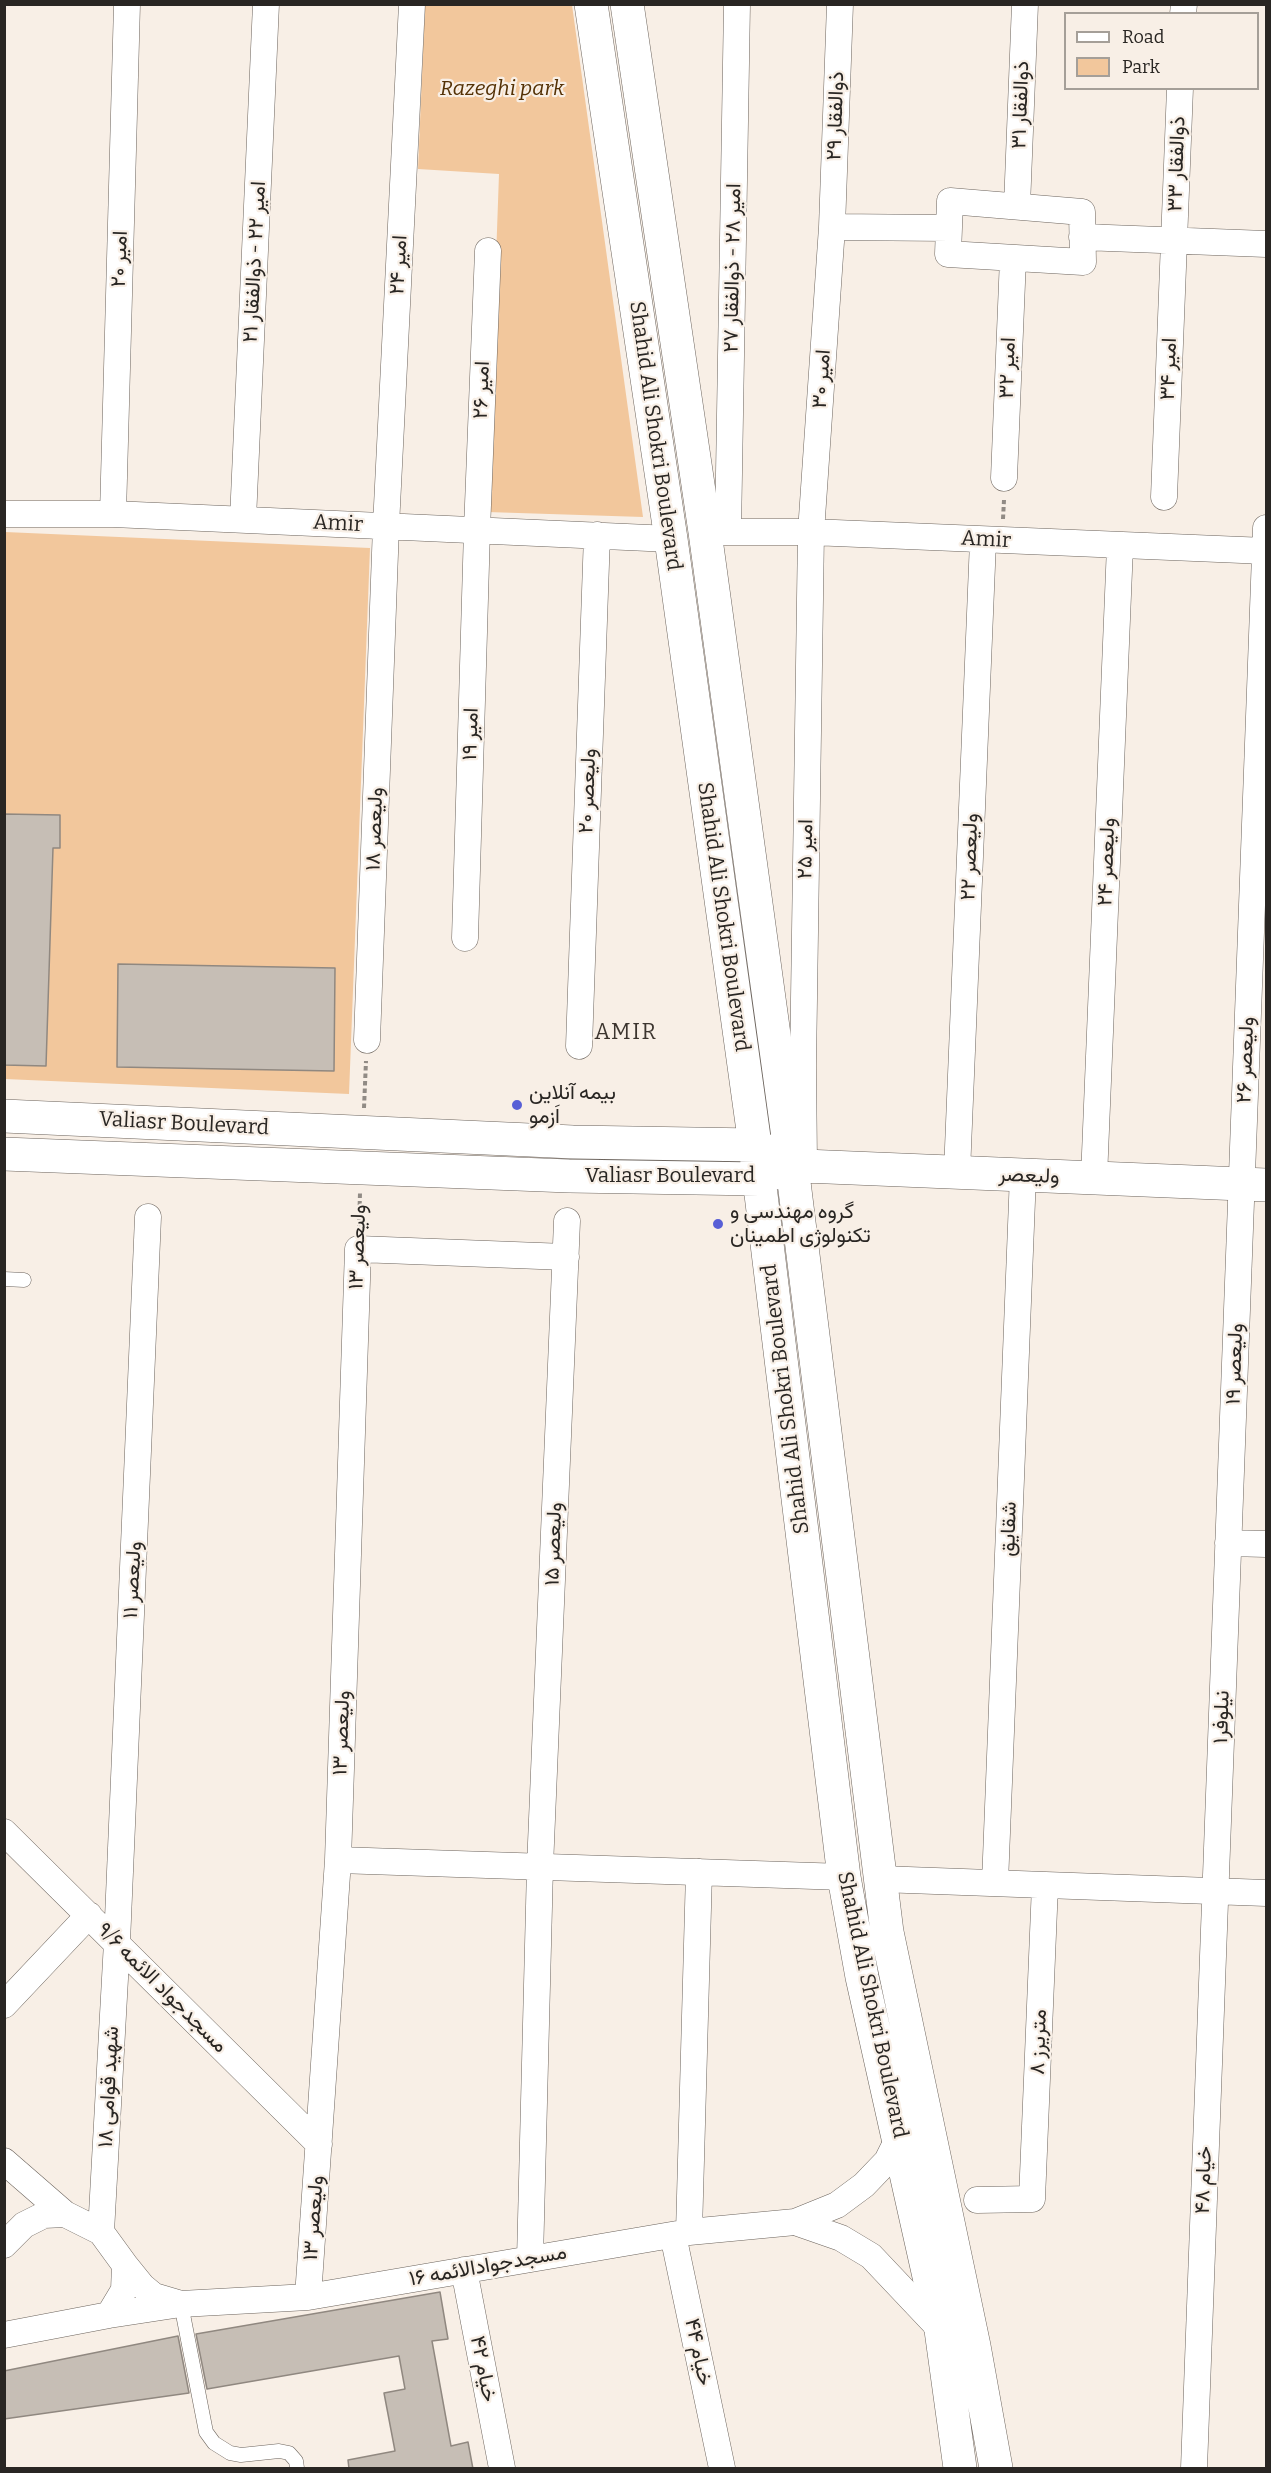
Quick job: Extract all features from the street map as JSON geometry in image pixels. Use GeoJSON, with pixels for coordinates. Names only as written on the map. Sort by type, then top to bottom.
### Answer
{"type":"FeatureCollection","features":[{"type":"Feature","properties":{"kind":"main road","name":"Shahid Ali Shokri Boulevard"},"geometry":{"type":"LineString","coordinates":[[591,4],[671,539],[755,1145],[844,1877],[861,1977],[941,2330],[960,2469]]}},
{"type":"Feature","properties":{"kind":"main road","name":"Shahid Ali Shokri Boulevard"},"geometry":{"type":"LineString","coordinates":[[627,4],[661,238],[716,532],[798,1166],[811,1316],[887,1932],[972,2335],[996,2469]]}},
{"type":"Feature","properties":{"kind":"main road"},"geometry":{"type":"LineString","coordinates":[[627,243],[661,238]]}},
{"type":"Feature","properties":{"kind":"main road","name":"Valiasr Boulevard"},"geometry":{"type":"LineString","coordinates":[[4,1116],[573,1142],[755,1145],[798,1166]]}},
{"type":"Feature","properties":{"kind":"main road","name":"Valiasr Boulevard"},"geometry":{"type":"LineString","coordinates":[[4,1154],[568,1176],[759,1179],[798,1166]]}},
{"type":"Feature","properties":{"kind":"main road","name":"ولیعصر"},"geometry":{"type":"LineString","coordinates":[[798,1166],[1254,1185]]}},
{"type":"Feature","properties":{"kind":"main road"},"geometry":{"type":"LineString","coordinates":[[776,1316],[811,1316]]}},
{"type":"Feature","properties":{"kind":"street","name":"امیر ۲۰"},"geometry":{"type":"LineString","coordinates":[[113,514],[127,4]]}},
{"type":"Feature","properties":{"kind":"street","name":"امیر ۲۲ - ذوالفقار ۲۱"},"geometry":{"type":"LineString","coordinates":[[243,519],[266,4]]}},
{"type":"Feature","properties":{"kind":"street","name":"امیر ۲۴"},"geometry":{"type":"LineString","coordinates":[[386,526],[412,4]]}},
{"type":"Feature","properties":{"kind":"street","name":"امیر ۲۸ - ذوالفقار ۲۷"},"geometry":{"type":"LineString","coordinates":[[716,532],[737,4]]}},
{"type":"Feature","properties":{"kind":"street","name":"ذوالفقار ۲۹"},"geometry":{"type":"LineString","coordinates":[[832,227],[840,4]]}},
{"type":"Feature","properties":{"kind":"street","name":"ذوالفقار ۳۱"},"geometry":{"type":"LineString","coordinates":[[1017,206],[1025,4]]}},
{"type":"Feature","properties":{"kind":"street","name":"ذوالفقار ۳۳"},"geometry":{"type":"LineString","coordinates":[[1174,240],[1180,90]]}},
{"type":"Feature","properties":{"kind":"street"},"geometry":{"type":"LineString","coordinates":[[950,201],[1017,206],[1082,212],[1083,262],[948,254],[950,201]]}},
{"type":"Feature","properties":{"kind":"street"},"geometry":{"type":"LineString","coordinates":[[832,227],[949,228]]}},
{"type":"Feature","properties":{"kind":"street","name":"امیر ۳۰"},"geometry":{"type":"LineString","coordinates":[[811,532],[832,227]]}},
{"type":"Feature","properties":{"kind":"street"},"geometry":{"type":"LineString","coordinates":[[1082,237],[1266,244]]}},
{"type":"Feature","properties":{"kind":"street","name":"امیر ۳۴"},"geometry":{"type":"LineString","coordinates":[[1164,497],[1174,240]]}},
{"type":"Feature","properties":{"kind":"street","name":"امیر ۲۶"},"geometry":{"type":"LineString","coordinates":[[477,530],[488,251]]}},
{"type":"Feature","properties":{"kind":"street","name":"امیر ۳۲"},"geometry":{"type":"LineString","coordinates":[[1004,478],[1013,258]]}},
{"type":"Feature","properties":{"kind":"street","name":"Amir"},"geometry":{"type":"LineString","coordinates":[[4,514],[113,514],[671,539]]}},
{"type":"Feature","properties":{"kind":"street","name":"ولیعصر ۱۸"},"geometry":{"type":"LineString","coordinates":[[367,1040],[386,526]]}},
{"type":"Feature","properties":{"kind":"street","name":"امیر ۱۹"},"geometry":{"type":"LineString","coordinates":[[465,938],[477,530]]}},
{"type":"Feature","properties":{"kind":"street","name":"Amir"},"geometry":{"type":"LineString","coordinates":[[716,532],[811,532],[1120,546],[1266,543]]}},
{"type":"Feature","properties":{"kind":"street","name":"امیر ۲۵"},"geometry":{"type":"LineString","coordinates":[[798,1166],[803,1065],[811,532]]}},
{"type":"Feature","properties":{"kind":"street","name":"ولیعصر ۲۰"},"geometry":{"type":"LineString","coordinates":[[579,1046],[597,535]]}},
{"type":"Feature","properties":{"kind":"street","name":"ولیعصر ۲۲"},"geometry":{"type":"LineString","coordinates":[[957,1172],[993,541]]}},
{"type":"Feature","properties":{"kind":"street","name":"ولیعصر ۲۶"},"geometry":{"type":"LineString","coordinates":[[1254,1185],[1266,543]]}},
{"type":"Feature","properties":{"kind":"street","name":"ولیعصر ۲۴"},"geometry":{"type":"LineString","coordinates":[[1094,1178],[1120,546]]}},
{"type":"Feature","properties":{"kind":"street","name":"شقایق"},"geometry":{"type":"LineString","coordinates":[[995,1883],[1023,1175]]}},
{"type":"Feature","properties":{"kind":"street","name":"ولیعصر ۱۹"},"geometry":{"type":"LineString","coordinates":[[1228,1543],[1254,1185]]}},
{"type":"Feature","properties":{"kind":"street","name":"ولیعصر ۱۱"},"geometry":{"type":"LineString","coordinates":[[117,1942],[148,1217]]}},
{"type":"Feature","properties":{"kind":"street","name":"ولیعصر ۱۵"},"geometry":{"type":"LineString","coordinates":[[530,2259],[540,1867],[567,1221]]}},
{"type":"Feature","properties":{"kind":"street"},"geometry":{"type":"LineString","coordinates":[[358,1249],[566,1257]]}},
{"type":"Feature","properties":{"kind":"street","name":"ولیعصر ۱۳"},"geometry":{"type":"LineString","coordinates":[[308,2297],[338,1860],[358,1249]]}},
{"type":"Feature","properties":{"kind":"street"},"geometry":{"type":"LineString","coordinates":[[1228,1543],[1266,1544]]}},
{"type":"Feature","properties":{"kind":"street","name":"نیلوفر۱"},"geometry":{"type":"LineString","coordinates":[[1215,1892],[1228,1543]]}},
{"type":"Feature","properties":{"kind":"street","name":"مسجدجواد الائمه ۹/۶"},"geometry":{"type":"LineString","coordinates":[[4,1832],[319,2144]]}},
{"type":"Feature","properties":{"kind":"street"},"geometry":{"type":"LineString","coordinates":[[338,1860],[844,1877]]}},
{"type":"Feature","properties":{"kind":"street","name":"خیام ۴۴"},"geometry":{"type":"LineString","coordinates":[[699,1872],[681,2233],[722,2469]]}},
{"type":"Feature","properties":{"kind":"street"},"geometry":{"type":"LineString","coordinates":[[880,1879],[1266,1893]]}},
{"type":"Feature","properties":{"kind":"street","name":"۸ متریرز"},"geometry":{"type":"LineString","coordinates":[[977,2200],[1032,2199],[1045,1885]]}},
{"type":"Feature","properties":{"kind":"street","name":"خیام ۴۸"},"geometry":{"type":"LineString","coordinates":[[1194,2469],[1215,1892]]}},
{"type":"Feature","properties":{"kind":"street"},"geometry":{"type":"LineString","coordinates":[[4,2005],[89,1915]]}},
{"type":"Feature","properties":{"kind":"street","name":"شهید قوامی ۱۸"},"geometry":{"type":"LineString","coordinates":[[101,2232],[117,1942]]}},
{"type":"Feature","properties":{"kind":"street"},"geometry":{"type":"LineString","coordinates":[[795,2222],[837,2205],[864,2186],[887,2161],[899,2137]]}},
{"type":"Feature","properties":{"kind":"street"},"geometry":{"type":"LineString","coordinates":[[11,2167],[65,2214],[101,2232],[142,2286],[154,2296],[181,2304]]}},
{"type":"Feature","properties":{"kind":"street"},"geometry":{"type":"LineString","coordinates":[[11,2167],[28,2203],[24,2225]]}},
{"type":"Feature","properties":{"kind":"street"},"geometry":{"type":"LineString","coordinates":[[4,2245],[24,2225],[44,2215],[65,2214]]}},
{"type":"Feature","properties":{"kind":"street"},"geometry":{"type":"LineString","coordinates":[[795,2222],[841,2238],[871,2256],[941,2330]]}},
{"type":"Feature","properties":{"kind":"street","name":"مسجدجوادالائمه ۱۶"},"geometry":{"type":"LineString","coordinates":[[4,2335],[181,2304],[308,2297],[681,2233],[795,2222]]}},
{"type":"Feature","properties":{"kind":"street"},"geometry":{"type":"LineString","coordinates":[[108,2315],[124,2290],[125,2265]]}},
{"type":"Feature","properties":{"kind":"street","name":"خیام ۴۲"},"geometry":{"type":"LineString","coordinates":[[464,2270],[502,2469]]}},
{"type":"Feature","properties":{"kind":"lane"},"geometry":{"type":"LineString","coordinates":[[4,1279],[24,1280]]}},
{"type":"Feature","properties":{"kind":"lane"},"geometry":{"type":"LineString","coordinates":[[181,2304],[206,2432],[214,2443],[230,2453],[241,2455],[289,2452],[296,2461],[297,2469]]}},
{"type":"Feature","properties":{"kind":"path"},"geometry":{"type":"LineString","coordinates":[[993,541],[1004,478]]}},
{"type":"Feature","properties":{"kind":"path"},"geometry":{"type":"LineString","coordinates":[[363,1132],[367,1040]]}},
{"type":"Feature","properties":{"kind":"path","name":"ولیعصر ۱۳"},"geometry":{"type":"LineString","coordinates":[[358,1249],[360,1168]]}},
{"type":"Feature","properties":{"kind":"green space","name":"Razeghi park"},"geometry":{"type":"Polygon","coordinates":[[[425,5],[572,5],[643,517],[487,512],[499,174],[418,169],[425,5]]]}},
{"type":"Feature","properties":{"kind":"green space"},"geometry":{"type":"Polygon","coordinates":[[[5,532],[370,548],[349,1094],[5,1079],[5,532]]]}},
{"type":"Feature","properties":{"kind":"building"},"geometry":{"type":"Polygon","coordinates":[[[4,814],[60,815],[60,848],[53,848],[46,1066],[4,1065],[4,814]]]}},
{"type":"Feature","properties":{"kind":"building"},"geometry":{"type":"Polygon","coordinates":[[[118,964],[335,968],[334,1071],[117,1067],[118,964]]]}},
{"type":"Feature","properties":{"kind":"building"},"geometry":{"type":"Polygon","coordinates":[[[440,2292],[448,2339],[432,2341],[451,2446],[468,2442],[473,2469],[349,2469],[348,2460],[395,2451],[384,2393],[405,2389],[399,2356],[207,2389],[196,2334],[440,2292]]]}},
{"type":"Feature","properties":{"kind":"building"},"geometry":{"type":"Polygon","coordinates":[[[178,2336],[189,2393],[4,2419],[4,2371],[178,2336]]]}},
{"type":"Feature","properties":{"kind":"place","name":"بیمه آنلاین اَزمو"},"geometry":{"type":"Point","coordinates":[517,1105]}},
{"type":"Feature","properties":{"kind":"place","name":"گروه مهندسی و تکنولوژی اطمینان"},"geometry":{"type":"Point","coordinates":[718,1224]}},
{"type":"Feature","properties":{"kind":"district","name":"AMIR"},"geometry":{"type":"Point","coordinates":[626,1033]}}]}
